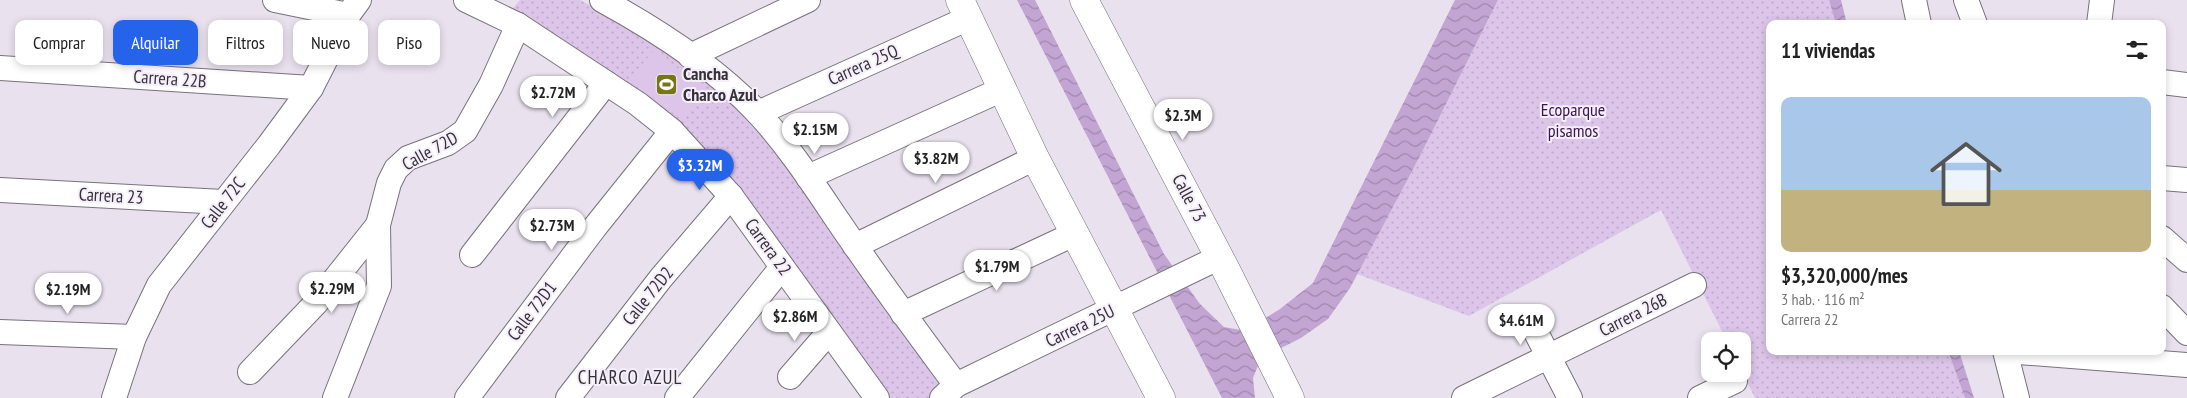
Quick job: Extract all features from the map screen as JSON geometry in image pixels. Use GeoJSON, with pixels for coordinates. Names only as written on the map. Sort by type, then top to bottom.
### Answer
{"type":"FeatureCollection","features":[{"type":"Feature","properties":{"kind":"main road","name":"Calle 73"},"geometry":{"type":"LineString","coordinates":[[1084,0],[1209,263],[1243,303],[1275,372],[1290,398]]}},
{"type":"Feature","properties":{"kind":"main road"},"geometry":{"type":"LineString","coordinates":[[964,9],[1035,158],[1074,234],[1121,306],[1161,398]]}},
{"type":"Feature","properties":{"kind":"street"},"geometry":{"type":"LineString","coordinates":[[275,0],[353,8]]}},
{"type":"Feature","properties":{"kind":"street","name":"Carrera 22"},"geometry":{"type":"LineString","coordinates":[[466,0],[498,6],[518,25],[638,104],[672,131],[731,196],[877,398]]}},
{"type":"Feature","properties":{"kind":"street"},"geometry":{"type":"LineString","coordinates":[[690,56],[808,0]]}},
{"type":"Feature","properties":{"kind":"street"},"geometry":{"type":"LineString","coordinates":[[1914,0],[1918,20]]}},
{"type":"Feature","properties":{"kind":"street"},"geometry":{"type":"LineString","coordinates":[[1966,0],[1974,20]]}},
{"type":"Feature","properties":{"kind":"street"},"geometry":{"type":"LineString","coordinates":[[2100,20],[2102,0]]}},
{"type":"Feature","properties":{"kind":"street"},"geometry":{"type":"LineString","coordinates":[[608,1],[690,56],[758,113],[808,177],[903,314],[949,392]]}},
{"type":"Feature","properties":{"kind":"street","name":"Calle 72C"},"geometry":{"type":"LineString","coordinates":[[114,398],[134,337],[158,285],[269,145],[311,88],[353,8]]}},
{"type":"Feature","properties":{"kind":"street","name":"Carrera 25Q"},"geometry":{"type":"LineString","coordinates":[[758,113],[964,9]]}},
{"type":"Feature","properties":{"kind":"street","name":"Calle 72D"},"geometry":{"type":"LineString","coordinates":[[335,398],[379,286],[378,225],[389,183],[396,169],[408,158],[448,143],[466,131],[491,85],[518,25]]}},
{"type":"Feature","properties":{"kind":"street","name":"Carrera 22B"},"geometry":{"type":"LineString","coordinates":[[0,68],[311,88]]}},
{"type":"Feature","properties":{"kind":"street"},"geometry":{"type":"LineString","coordinates":[[472,255],[606,82]]}},
{"type":"Feature","properties":{"kind":"street"},"geometry":{"type":"LineString","coordinates":[[2166,82],[2187,85]]}},
{"type":"Feature","properties":{"kind":"street"},"geometry":{"type":"LineString","coordinates":[[808,177],[1002,89]]}},
{"type":"Feature","properties":{"kind":"street","name":"Calle 72D1"},"geometry":{"type":"LineString","coordinates":[[467,398],[595,228],[672,131]]}},
{"type":"Feature","properties":{"kind":"street"},"geometry":{"type":"LineString","coordinates":[[855,246],[1035,158]]}},
{"type":"Feature","properties":{"kind":"street"},"geometry":{"type":"LineString","coordinates":[[2166,178],[2187,180]]}},
{"type":"Feature","properties":{"kind":"street","name":"Carrera 23"},"geometry":{"type":"LineString","coordinates":[[0,190],[223,202]]}},
{"type":"Feature","properties":{"kind":"street","name":"Calle 72D2"},"geometry":{"type":"LineString","coordinates":[[568,398],[661,278],[731,196]]}},
{"type":"Feature","properties":{"kind":"street"},"geometry":{"type":"LineString","coordinates":[[250,372],[316,303],[378,225]]}},
{"type":"Feature","properties":{"kind":"street"},"geometry":{"type":"LineString","coordinates":[[903,314],[1074,234]]}},
{"type":"Feature","properties":{"kind":"street"},"geometry":{"type":"LineString","coordinates":[[2166,242],[2187,260]]}},
{"type":"Feature","properties":{"kind":"street","name":"Carrera 25U"},"geometry":{"type":"LineString","coordinates":[[949,392],[1209,263]]}},
{"type":"Feature","properties":{"kind":"street"},"geometry":{"type":"LineString","coordinates":[[677,398],[782,267]]}},
{"type":"Feature","properties":{"kind":"street","name":"Carrera 26B"},"geometry":{"type":"LineString","coordinates":[[1464,398],[1694,285]]}},
{"type":"Feature","properties":{"kind":"street"},"geometry":{"type":"LineString","coordinates":[[2166,310],[2187,333]]}},
{"type":"Feature","properties":{"kind":"street"},"geometry":{"type":"LineString","coordinates":[[1528,318],[1570,398]]}},
{"type":"Feature","properties":{"kind":"street"},"geometry":{"type":"LineString","coordinates":[[0,332],[134,337]]}},
{"type":"Feature","properties":{"kind":"street"},"geometry":{"type":"LineString","coordinates":[[790,378],[829,332]]}},
{"type":"Feature","properties":{"kind":"street"},"geometry":{"type":"LineString","coordinates":[[2006,355],[2017,398]]}},
{"type":"Feature","properties":{"kind":"street"},"geometry":{"type":"LineString","coordinates":[[2061,355],[2187,364]]}},
{"type":"Feature","properties":{"kind":"street"},"geometry":{"type":"LineString","coordinates":[[1700,398],[1733,382]]}},
{"type":"Feature","properties":{"kind":"green space"},"geometry":{"type":"Polygon","coordinates":[[[520,0],[580,0],[601,11],[683,64],[750,118],[943,385],[930,398],[890,398],[790,259],[680,123],[613,73],[509,13],[520,0]]]}},
{"type":"Feature","properties":{"kind":"green space","name":"Ecoparque pisamos"},"geometry":{"type":"Polygon","coordinates":[[[1498,0],[1829,0],[1835,20],[1766,20],[1766,355],[1949,355],[1965,398],[1755,398],[1747,382],[1751,382],[1751,332],[1722,332],[1661,210],[1469,316],[1357,274],[1420,156],[1498,0]]]}},
{"type":"Feature","properties":{"kind":"green space","name":"Cancha Charco Azul"},"geometry":{"type":"Polygon","coordinates":[[[653,51],[705,87],[681,119],[629,81],[653,51]]]}},
{"type":"Feature","properties":{"kind":"water"},"geometry":{"type":"Polygon","coordinates":[[[1017,0],[1035,0],[1164,254],[1200,304],[1224,327],[1241,330],[1254,325],[1280,309],[1313,283],[1455,0],[1498,0],[1420,156],[1350,288],[1328,319],[1301,338],[1261,358],[1253,378],[1255,398],[1222,398],[1017,0]]]}},
{"type":"Feature","properties":{"kind":"water"},"geometry":{"type":"Polygon","coordinates":[[[1829,0],[1841,0],[1846,20],[1835,20],[1829,0]]]}},
{"type":"Feature","properties":{"kind":"water"},"geometry":{"type":"Polygon","coordinates":[[[1949,355],[1960,355],[1974,398],[1965,398],[1949,355]]]}},
{"type":"Feature","properties":{"kind":"place","name":"Cancha Charco Azul"},"geometry":{"type":"Point","coordinates":[667,84]}},
{"type":"Feature","properties":{"kind":"district","name":"CHARCO AZUL"},"geometry":{"type":"Point","coordinates":[630,377]}}]}
